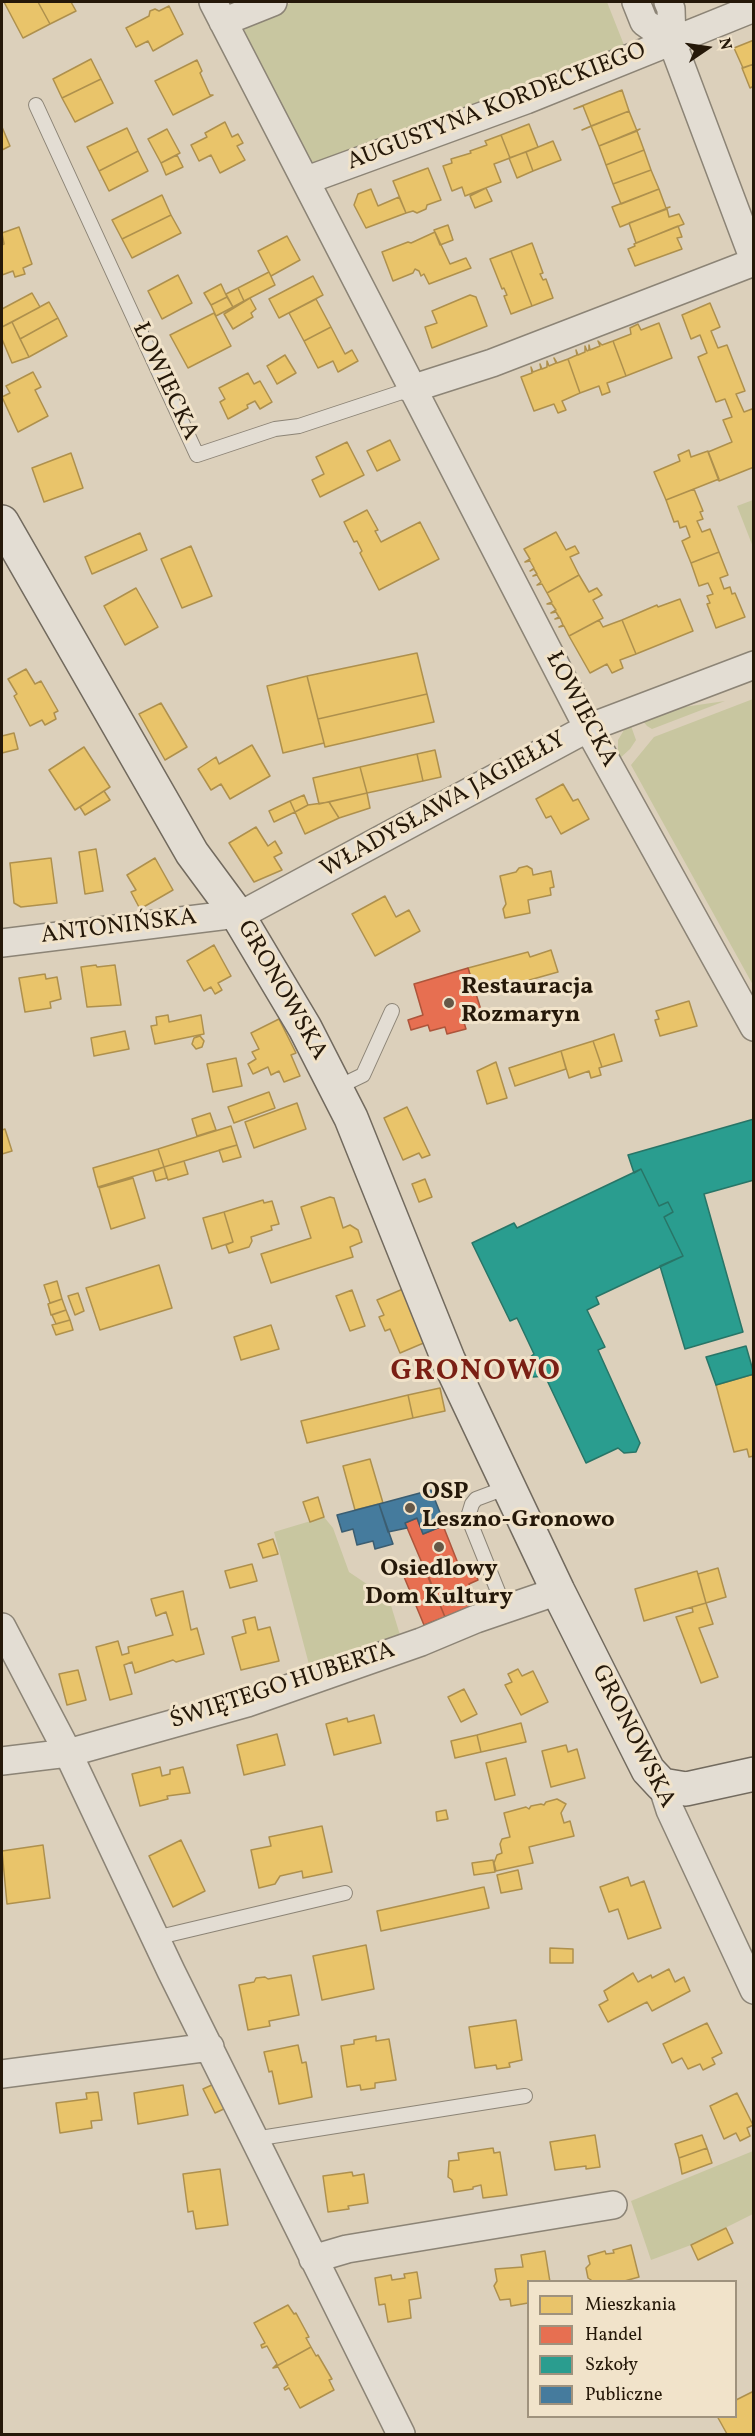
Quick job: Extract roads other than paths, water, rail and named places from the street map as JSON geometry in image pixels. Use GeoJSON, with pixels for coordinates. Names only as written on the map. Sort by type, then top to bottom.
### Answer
{"type":"FeatureCollection","features":[{"type":"Feature","properties":{"kind":"street"},"geometry":{"type":"LineString","coordinates":[[218,12],[273,2]]}},
{"type":"Feature","properties":{"kind":"street"},"geometry":{"type":"LineString","coordinates":[[636,2],[644,21],[672,42]]}},
{"type":"Feature","properties":{"kind":"street"},"geometry":{"type":"LineString","coordinates":[[411,389],[492,363],[753,261],[672,42],[671,9],[668,2]]}},
{"type":"Feature","properties":{"kind":"street","name":"AUGUSTYNA KORDECKIEGO"},"geometry":{"type":"LineString","coordinates":[[307,180],[508,108],[753,8]]}},
{"type":"Feature","properties":{"kind":"street","name":"ŁOWIECKA"},"geometry":{"type":"LineString","coordinates":[[218,12],[307,180],[411,389],[588,728],[753,1027]]}},
{"type":"Feature","properties":{"kind":"street","name":"GRONOWSKA"},"geometry":{"type":"LineString","coordinates":[[2,522],[192,853],[237,914],[305,1028],[336,1088],[351,1118],[448,1359],[558,1591],[648,1770],[662,1785],[669,1810],[753,1990]]}},
{"type":"Feature","properties":{"kind":"street","name":"WŁADYSŁAWA JAGIEŁŁY"},"geometry":{"type":"LineString","coordinates":[[237,914],[263,904],[588,728],[753,664]]}},
{"type":"Feature","properties":{"kind":"street","name":"ANTONIŃSKA"},"geometry":{"type":"LineString","coordinates":[[2,943],[237,914]]}},
{"type":"Feature","properties":{"kind":"street","name":"ŚWIĘTEGO HUBERTA"},"geometry":{"type":"LineString","coordinates":[[2,1761],[68,1753],[247,1702],[421,1642],[558,1591]]}},
{"type":"Feature","properties":{"kind":"street"},"geometry":{"type":"LineString","coordinates":[[2,1627],[68,1753],[155,1938],[400,2434]]}},
{"type":"Feature","properties":{"kind":"street"},"geometry":{"type":"LineString","coordinates":[[662,1785],[686,1789],[753,1774]]}},
{"type":"Feature","properties":{"kind":"street"},"geometry":{"type":"LineString","coordinates":[[2,2074],[210,2047]]}},
{"type":"Feature","properties":{"kind":"street"},"geometry":{"type":"LineString","coordinates":[[313,2259],[347,2249],[613,2205]]}},
{"type":"Feature","properties":{"kind":"lane","name":"ŁOWIECKA"},"geometry":{"type":"LineString","coordinates":[[36,105],[197,455],[275,429],[299,426],[411,389]]}},
{"type":"Feature","properties":{"kind":"lane"},"geometry":{"type":"LineString","coordinates":[[336,1088],[363,1075],[392,1011]]}},
{"type":"Feature","properties":{"kind":"lane"},"geometry":{"type":"LineString","coordinates":[[506,1609],[468,1517],[472,1504],[477,1499],[508,1487]]}},
{"type":"Feature","properties":{"kind":"lane"},"geometry":{"type":"LineString","coordinates":[[155,1938],[345,1893]]}},
{"type":"Feature","properties":{"kind":"lane"},"geometry":{"type":"LineString","coordinates":[[254,2139],[525,2096]]}},
{"type":"Feature","properties":{"kind":"place","name":"Restauracja Rozmaryn"},"geometry":{"type":"Point","coordinates":[449,1003]}},
{"type":"Feature","properties":{"kind":"place","name":"OSP Leszno-Gronowo"},"geometry":{"type":"Point","coordinates":[410,1508]}},
{"type":"Feature","properties":{"kind":"place","name":"Osiedlowy Dom Kultury"},"geometry":{"type":"Point","coordinates":[439,1547]}},
{"type":"Feature","properties":{"kind":"district","name":"GRONOWO"},"geometry":{"type":"Point","coordinates":[476,1373]}}]}
